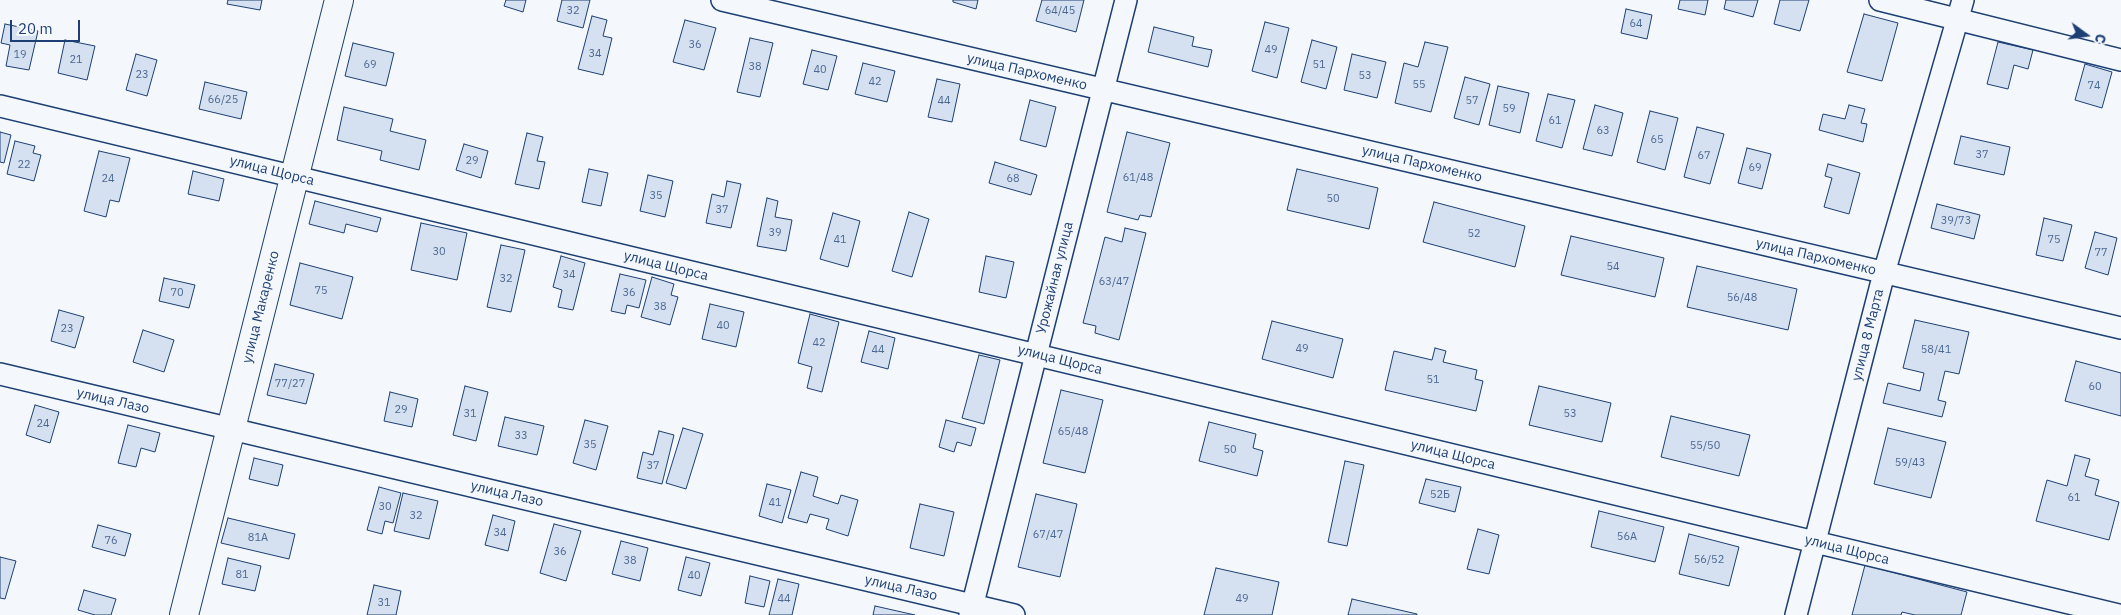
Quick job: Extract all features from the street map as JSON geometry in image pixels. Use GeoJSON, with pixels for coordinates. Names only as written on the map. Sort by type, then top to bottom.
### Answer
{"type":"FeatureCollection","features":[{"type":"Feature","properties":{"kind":"street","name":"улица Макаренко"},"geometry":{"type":"LineString","coordinates":[[184,615],[339,0]]}},
{"type":"Feature","properties":{"kind":"street","name":"улица Пархоменко"},"geometry":{"type":"LineString","coordinates":[[722,0],[2121,328]]}},
{"type":"Feature","properties":{"kind":"street","name":"Урожайная улица"},"geometry":{"type":"LineString","coordinates":[[971,610],[1126,0]]}},
{"type":"Feature","properties":{"kind":"street"},"geometry":{"type":"LineString","coordinates":[[1880,0],[1960,9],[2121,60]]}},
{"type":"Feature","properties":{"kind":"street","name":"улица 8 Марта"},"geometry":{"type":"LineString","coordinates":[[1796,615],[1884,273],[1960,9]]}},
{"type":"Feature","properties":{"kind":"street","name":"улица Щорса"},"geometry":{"type":"LineString","coordinates":[[0,106],[2119,615]]}},
{"type":"Feature","properties":{"kind":"street","name":"улица Лазо"},"geometry":{"type":"LineString","coordinates":[[0,374],[971,610],[1014,615]]}},
{"type":"Feature","properties":{"kind":"building"},"geometry":{"type":"Polygon","coordinates":[[[228,0],[262,0],[260,10],[227,4],[228,0]]]}},
{"type":"Feature","properties":{"kind":"building"},"geometry":{"type":"Polygon","coordinates":[[[506,0],[526,0],[523,12],[504,6],[506,0]]]}},
{"type":"Feature","properties":{"kind":"building"},"geometry":{"type":"Polygon","coordinates":[[[562,0],[590,0],[583,28],[557,21],[562,0]]]}},
{"type":"Feature","properties":{"kind":"building"},"geometry":{"type":"Polygon","coordinates":[[[953,0],[978,0],[976,9],[953,2],[953,0]]]}},
{"type":"Feature","properties":{"kind":"building"},"geometry":{"type":"Polygon","coordinates":[[[1042,0],[1084,0],[1076,32],[1036,21],[1042,0]]]}},
{"type":"Feature","properties":{"kind":"building"},"geometry":{"type":"Polygon","coordinates":[[[1680,0],[1708,0],[1705,15],[1678,9],[1680,0]]]}},
{"type":"Feature","properties":{"kind":"building"},"geometry":{"type":"Polygon","coordinates":[[[1726,0],[1758,0],[1753,17],[1724,9],[1726,0]]]}},
{"type":"Feature","properties":{"kind":"building"},"geometry":{"type":"Polygon","coordinates":[[[1780,0],[1809,0],[1800,31],[1774,24],[1780,0]]]}},
{"type":"Feature","properties":{"kind":"building"},"geometry":{"type":"Polygon","coordinates":[[[1626,9],[1652,15],[1647,39],[1621,33],[1626,9]]]}},
{"type":"Feature","properties":{"kind":"building"},"geometry":{"type":"Polygon","coordinates":[[[1864,14],[1898,23],[1882,81],[1847,72],[1864,14]]]}},
{"type":"Feature","properties":{"kind":"building"},"geometry":{"type":"Polygon","coordinates":[[[592,16],[607,20],[603,36],[612,38],[603,75],[578,69],[592,16]]]}},
{"type":"Feature","properties":{"kind":"building"},"geometry":{"type":"Polygon","coordinates":[[[685,20],[716,28],[704,70],[673,62],[685,20]]]}},
{"type":"Feature","properties":{"kind":"building"},"geometry":{"type":"Polygon","coordinates":[[[1265,22],[1289,28],[1277,78],[1252,71],[1265,22]]]}},
{"type":"Feature","properties":{"kind":"building"},"geometry":{"type":"Polygon","coordinates":[[[5,24],[38,31],[29,70],[6,66],[10,45],[1,43],[5,24]]]}},
{"type":"Feature","properties":{"kind":"building"},"geometry":{"type":"Polygon","coordinates":[[[1154,27],[1194,37],[1192,46],[1212,50],[1208,67],[1148,52],[1154,27]]]}},
{"type":"Feature","properties":{"kind":"building"},"geometry":{"type":"Polygon","coordinates":[[[750,38],[773,43],[760,97],[737,92],[750,38]]]}},
{"type":"Feature","properties":{"kind":"building"},"geometry":{"type":"Polygon","coordinates":[[[65,40],[95,46],[87,80],[58,73],[65,40]]]}},
{"type":"Feature","properties":{"kind":"building"},"geometry":{"type":"Polygon","coordinates":[[[1312,40],[1337,47],[1326,89],[1301,82],[1312,40]]]}},
{"type":"Feature","properties":{"kind":"building"},"geometry":{"type":"Polygon","coordinates":[[[1425,42],[1448,47],[1431,112],[1395,103],[1404,63],[1418,67],[1425,42]]]}},
{"type":"Feature","properties":{"kind":"building"},"geometry":{"type":"Polygon","coordinates":[[[1998,42],[2033,50],[2028,69],[2014,65],[2008,89],[1987,84],[1998,42]]]}},
{"type":"Feature","properties":{"kind":"building"},"geometry":{"type":"Polygon","coordinates":[[[353,43],[394,53],[386,86],[345,76],[353,43]]]}},
{"type":"Feature","properties":{"kind":"building"},"geometry":{"type":"Polygon","coordinates":[[[812,50],[837,56],[828,90],[803,84],[812,50]]]}},
{"type":"Feature","properties":{"kind":"building"},"geometry":{"type":"Polygon","coordinates":[[[136,54],[157,60],[147,96],[126,90],[136,54]]]}},
{"type":"Feature","properties":{"kind":"building"},"geometry":{"type":"Polygon","coordinates":[[[1352,54],[1386,62],[1377,98],[1344,90],[1352,54]]]}},
{"type":"Feature","properties":{"kind":"building"},"geometry":{"type":"Polygon","coordinates":[[[863,63],[895,71],[887,102],[855,94],[863,63]]]}},
{"type":"Feature","properties":{"kind":"building"},"geometry":{"type":"Polygon","coordinates":[[[2085,64],[2112,72],[2102,108],[2075,100],[2085,64]]]}},
{"type":"Feature","properties":{"kind":"building"},"geometry":{"type":"Polygon","coordinates":[[[1465,77],[1490,84],[1479,125],[1454,118],[1465,77]]]}},
{"type":"Feature","properties":{"kind":"building"},"geometry":{"type":"Polygon","coordinates":[[[937,79],[960,84],[952,122],[928,117],[937,79]]]}},
{"type":"Feature","properties":{"kind":"building"},"geometry":{"type":"Polygon","coordinates":[[[205,82],[247,92],[241,119],[199,109],[205,82]]]}},
{"type":"Feature","properties":{"kind":"building"},"geometry":{"type":"Polygon","coordinates":[[[1498,86],[1529,93],[1520,133],[1489,125],[1498,86]]]}},
{"type":"Feature","properties":{"kind":"building"},"geometry":{"type":"Polygon","coordinates":[[[1548,94],[1575,100],[1562,148],[1536,141],[1548,94]]]}},
{"type":"Feature","properties":{"kind":"building"},"geometry":{"type":"Polygon","coordinates":[[[1030,100],[1056,107],[1046,147],[1020,140],[1030,100]]]}},
{"type":"Feature","properties":{"kind":"building"},"geometry":{"type":"Polygon","coordinates":[[[1595,105],[1623,113],[1612,156],[1583,149],[1595,105]]]}},
{"type":"Feature","properties":{"kind":"building"},"geometry":{"type":"Polygon","coordinates":[[[1849,105],[1865,109],[1861,123],[1867,124],[1863,142],[1819,130],[1823,114],[1845,119],[1849,105]]]}},
{"type":"Feature","properties":{"kind":"building"},"geometry":{"type":"Polygon","coordinates":[[[344,107],[393,119],[390,131],[426,140],[419,170],[380,160],[382,151],[337,140],[344,107]]]}},
{"type":"Feature","properties":{"kind":"building"},"geometry":{"type":"Polygon","coordinates":[[[1650,111],[1678,118],[1665,170],[1637,162],[1650,111]]]}},
{"type":"Feature","properties":{"kind":"building"},"geometry":{"type":"Polygon","coordinates":[[[1697,127],[1724,134],[1710,184],[1684,177],[1697,127]]]}},
{"type":"Feature","properties":{"kind":"building"},"geometry":{"type":"Polygon","coordinates":[[[0,132],[11,135],[4,163],[0,162],[0,132]]]}},
{"type":"Feature","properties":{"kind":"building"},"geometry":{"type":"Polygon","coordinates":[[[1127,132],[1170,143],[1151,217],[1140,215],[1138,220],[1107,212],[1127,132]]]}},
{"type":"Feature","properties":{"kind":"building"},"geometry":{"type":"Polygon","coordinates":[[[527,133],[543,137],[537,161],[545,162],[539,189],[515,184],[527,133]]]}},
{"type":"Feature","properties":{"kind":"building"},"geometry":{"type":"Polygon","coordinates":[[[1961,136],[2010,147],[2004,175],[1954,164],[1961,136]]]}},
{"type":"Feature","properties":{"kind":"building"},"geometry":{"type":"Polygon","coordinates":[[[15,141],[35,146],[33,153],[41,155],[34,181],[7,174],[15,141]]]}},
{"type":"Feature","properties":{"kind":"building"},"geometry":{"type":"Polygon","coordinates":[[[464,144],[488,151],[481,178],[456,170],[464,144]]]}},
{"type":"Feature","properties":{"kind":"building"},"geometry":{"type":"Polygon","coordinates":[[[1747,148],[1771,154],[1762,189],[1738,183],[1747,148]]]}},
{"type":"Feature","properties":{"kind":"building"},"geometry":{"type":"Polygon","coordinates":[[[99,151],[130,158],[119,202],[110,200],[106,217],[84,211],[99,151]]]}},
{"type":"Feature","properties":{"kind":"building"},"geometry":{"type":"Polygon","coordinates":[[[995,162],[1037,175],[1031,195],[989,183],[995,162]]]}},
{"type":"Feature","properties":{"kind":"building"},"geometry":{"type":"Polygon","coordinates":[[[1828,164],[1860,173],[1849,214],[1824,207],[1832,178],[1825,176],[1828,164]]]}},
{"type":"Feature","properties":{"kind":"building"},"geometry":{"type":"Polygon","coordinates":[[[589,169],[608,173],[601,206],[582,202],[589,169]]]}},
{"type":"Feature","properties":{"kind":"building"},"geometry":{"type":"Polygon","coordinates":[[[1297,169],[1378,188],[1369,229],[1287,210],[1297,169]]]}},
{"type":"Feature","properties":{"kind":"building"},"geometry":{"type":"Polygon","coordinates":[[[193,171],[224,179],[219,201],[188,194],[193,171]]]}},
{"type":"Feature","properties":{"kind":"building"},"geometry":{"type":"Polygon","coordinates":[[[648,175],[673,181],[665,217],[640,211],[648,175]]]}},
{"type":"Feature","properties":{"kind":"building"},"geometry":{"type":"Polygon","coordinates":[[[727,181],[741,184],[731,228],[706,223],[712,194],[724,197],[727,181]]]}},
{"type":"Feature","properties":{"kind":"building"},"geometry":{"type":"Polygon","coordinates":[[[767,198],[778,201],[775,217],[792,220],[786,251],[757,246],[767,198]]]}},
{"type":"Feature","properties":{"kind":"building"},"geometry":{"type":"Polygon","coordinates":[[[315,201],[381,218],[377,232],[346,224],[344,233],[309,224],[315,201]]]}},
{"type":"Feature","properties":{"kind":"building"},"geometry":{"type":"Polygon","coordinates":[[[1434,202],[1525,226],[1515,267],[1423,242],[1434,202]]]}},
{"type":"Feature","properties":{"kind":"building"},"geometry":{"type":"Polygon","coordinates":[[[1937,204],[1980,215],[1974,239],[1931,228],[1937,204]]]}},
{"type":"Feature","properties":{"kind":"building"},"geometry":{"type":"Polygon","coordinates":[[[909,212],[929,219],[912,277],[892,271],[909,212]]]}},
{"type":"Feature","properties":{"kind":"building"},"geometry":{"type":"Polygon","coordinates":[[[833,213],[860,221],[848,267],[820,259],[833,213]]]}},
{"type":"Feature","properties":{"kind":"building"},"geometry":{"type":"Polygon","coordinates":[[[2044,218],[2072,225],[2063,261],[2036,255],[2044,218]]]}},
{"type":"Feature","properties":{"kind":"building"},"geometry":{"type":"Polygon","coordinates":[[[421,223],[467,233],[457,280],[411,270],[421,223]]]}},
{"type":"Feature","properties":{"kind":"building"},"geometry":{"type":"Polygon","coordinates":[[[1125,228],[1146,233],[1119,340],[1095,333],[1096,326],[1083,323],[1105,237],[1122,242],[1125,228]]]}},
{"type":"Feature","properties":{"kind":"building"},"geometry":{"type":"Polygon","coordinates":[[[2095,232],[2117,238],[2108,275],[2085,268],[2095,232]]]}},
{"type":"Feature","properties":{"kind":"building"},"geometry":{"type":"Polygon","coordinates":[[[1571,236],[1664,258],[1655,297],[1561,275],[1571,236]]]}},
{"type":"Feature","properties":{"kind":"building"},"geometry":{"type":"Polygon","coordinates":[[[501,245],[525,250],[511,312],[487,307],[501,245]]]}},
{"type":"Feature","properties":{"kind":"building"},"geometry":{"type":"Polygon","coordinates":[[[561,256],[585,263],[573,310],[558,307],[562,290],[553,287],[561,256]]]}},
{"type":"Feature","properties":{"kind":"building"},"geometry":{"type":"Polygon","coordinates":[[[986,256],[1014,262],[1006,298],[979,292],[986,256]]]}},
{"type":"Feature","properties":{"kind":"building"},"geometry":{"type":"Polygon","coordinates":[[[300,263],[353,277],[342,319],[290,305],[300,263]]]}},
{"type":"Feature","properties":{"kind":"building"},"geometry":{"type":"Polygon","coordinates":[[[1697,266],[1797,289],[1788,330],[1687,307],[1697,266]]]}},
{"type":"Feature","properties":{"kind":"building"},"geometry":{"type":"Polygon","coordinates":[[[620,274],[646,280],[639,308],[627,305],[625,314],[611,311],[620,274]]]}},
{"type":"Feature","properties":{"kind":"building"},"geometry":{"type":"Polygon","coordinates":[[[652,277],[674,284],[671,295],[678,297],[670,325],[641,317],[652,277]]]}},
{"type":"Feature","properties":{"kind":"building"},"geometry":{"type":"Polygon","coordinates":[[[164,278],[195,285],[189,308],[159,301],[164,278]]]}},
{"type":"Feature","properties":{"kind":"building"},"geometry":{"type":"Polygon","coordinates":[[[710,304],[744,312],[736,347],[702,339],[710,304]]]}},
{"type":"Feature","properties":{"kind":"building"},"geometry":{"type":"Polygon","coordinates":[[[59,310],[84,317],[75,348],[51,341],[59,310]]]}},
{"type":"Feature","properties":{"kind":"building"},"geometry":{"type":"Polygon","coordinates":[[[810,314],[839,322],[822,392],[807,388],[812,367],[798,363],[810,314]]]}},
{"type":"Feature","properties":{"kind":"building"},"geometry":{"type":"Polygon","coordinates":[[[1915,320],[1969,332],[1959,374],[1945,371],[1938,400],[1946,402],[1942,417],[1883,403],[1888,383],[1920,391],[1924,373],[1903,368],[1915,320]]]}},
{"type":"Feature","properties":{"kind":"building"},"geometry":{"type":"Polygon","coordinates":[[[1272,321],[1343,339],[1333,378],[1262,359],[1272,321]]]}},
{"type":"Feature","properties":{"kind":"building"},"geometry":{"type":"Polygon","coordinates":[[[143,330],[174,340],[164,372],[133,362],[143,330]]]}},
{"type":"Feature","properties":{"kind":"building"},"geometry":{"type":"Polygon","coordinates":[[[869,331],[895,338],[888,369],[861,362],[869,331]]]}},
{"type":"Feature","properties":{"kind":"building"},"geometry":{"type":"Polygon","coordinates":[[[1435,348],[1446,351],[1443,362],[1477,370],[1475,379],[1483,381],[1476,411],[1385,390],[1394,351],[1432,360],[1435,348]]]}},
{"type":"Feature","properties":{"kind":"building"},"geometry":{"type":"Polygon","coordinates":[[[979,355],[1000,360],[984,424],[962,418],[979,355]]]}},
{"type":"Feature","properties":{"kind":"building"},"geometry":{"type":"Polygon","coordinates":[[[2076,361],[2121,373],[2121,416],[2065,401],[2076,361]]]}},
{"type":"Feature","properties":{"kind":"building"},"geometry":{"type":"Polygon","coordinates":[[[275,364],[314,374],[306,404],[267,395],[275,364]]]}},
{"type":"Feature","properties":{"kind":"building"},"geometry":{"type":"Polygon","coordinates":[[[465,386],[488,392],[476,441],[453,435],[465,386]]]}},
{"type":"Feature","properties":{"kind":"building"},"geometry":{"type":"Polygon","coordinates":[[[1539,386],[1611,403],[1602,442],[1529,425],[1539,386]]]}},
{"type":"Feature","properties":{"kind":"building"},"geometry":{"type":"Polygon","coordinates":[[[1061,390],[1103,400],[1085,473],[1043,463],[1061,390]]]}},
{"type":"Feature","properties":{"kind":"building"},"geometry":{"type":"Polygon","coordinates":[[[390,392],[418,399],[412,427],[384,421],[390,392]]]}},
{"type":"Feature","properties":{"kind":"building"},"geometry":{"type":"Polygon","coordinates":[[[35,405],[59,412],[50,443],[26,435],[35,405]]]}},
{"type":"Feature","properties":{"kind":"building"},"geometry":{"type":"Polygon","coordinates":[[[1671,416],[1750,435],[1739,476],[1661,457],[1671,416]]]}},
{"type":"Feature","properties":{"kind":"building"},"geometry":{"type":"Polygon","coordinates":[[[505,417],[544,426],[537,455],[498,446],[505,417]]]}},
{"type":"Feature","properties":{"kind":"building"},"geometry":{"type":"Polygon","coordinates":[[[585,420],[608,426],[596,470],[573,463],[585,420]]]}},
{"type":"Feature","properties":{"kind":"building"},"geometry":{"type":"Polygon","coordinates":[[[946,420],[976,428],[971,446],[957,442],[954,452],[939,447],[946,420]]]}},
{"type":"Feature","properties":{"kind":"building"},"geometry":{"type":"Polygon","coordinates":[[[1209,422],[1256,434],[1253,448],[1263,451],[1257,476],[1199,461],[1209,422]]]}},
{"type":"Feature","properties":{"kind":"building"},"geometry":{"type":"Polygon","coordinates":[[[128,425],[160,433],[155,452],[141,448],[136,467],[118,463],[128,425]]]}},
{"type":"Feature","properties":{"kind":"building"},"geometry":{"type":"Polygon","coordinates":[[[683,428],[703,434],[686,489],[666,483],[683,428]]]}},
{"type":"Feature","properties":{"kind":"building"},"geometry":{"type":"Polygon","coordinates":[[[1888,428],[1946,442],[1931,498],[1874,484],[1888,428]]]}},
{"type":"Feature","properties":{"kind":"building"},"geometry":{"type":"Polygon","coordinates":[[[659,431],[674,435],[662,484],[637,478],[643,452],[653,455],[659,431]]]}},
{"type":"Feature","properties":{"kind":"building"},"geometry":{"type":"Polygon","coordinates":[[[2075,455],[2090,459],[2085,476],[2099,480],[2095,495],[2119,502],[2109,540],[2036,521],[2047,480],[2067,486],[2075,455]]]}},
{"type":"Feature","properties":{"kind":"building"},"geometry":{"type":"Polygon","coordinates":[[[254,458],[283,465],[278,486],[249,479],[254,458]]]}},
{"type":"Feature","properties":{"kind":"building"},"geometry":{"type":"Polygon","coordinates":[[[1345,461],[1364,465],[1347,546],[1328,542],[1345,461]]]}},
{"type":"Feature","properties":{"kind":"building"},"geometry":{"type":"Polygon","coordinates":[[[801,472],[818,477],[813,496],[838,504],[841,495],[858,500],[848,536],[826,529],[829,519],[810,514],[807,523],[788,518],[801,472]]]}},
{"type":"Feature","properties":{"kind":"building"},"geometry":{"type":"Polygon","coordinates":[[[1426,479],[1461,487],[1455,512],[1419,503],[1426,479]]]}},
{"type":"Feature","properties":{"kind":"building"},"geometry":{"type":"Polygon","coordinates":[[[767,484],[791,490],[782,523],[759,516],[767,484]]]}},
{"type":"Feature","properties":{"kind":"building"},"geometry":{"type":"Polygon","coordinates":[[[379,487],[401,493],[393,523],[385,521],[382,534],[367,530],[379,487]]]}},
{"type":"Feature","properties":{"kind":"building"},"geometry":{"type":"Polygon","coordinates":[[[403,493],[438,501],[429,539],[394,531],[403,493]]]}},
{"type":"Feature","properties":{"kind":"building"},"geometry":{"type":"Polygon","coordinates":[[[1036,494],[1077,504],[1060,577],[1018,567],[1036,494]]]}},
{"type":"Feature","properties":{"kind":"building"},"geometry":{"type":"Polygon","coordinates":[[[920,504],[954,512],[944,556],[910,548],[920,504]]]}},
{"type":"Feature","properties":{"kind":"building"},"geometry":{"type":"Polygon","coordinates":[[[1599,511],[1664,527],[1655,562],[1591,547],[1599,511]]]}},
{"type":"Feature","properties":{"kind":"building"},"geometry":{"type":"Polygon","coordinates":[[[493,515],[515,521],[508,551],[485,545],[493,515]]]}},
{"type":"Feature","properties":{"kind":"building"},"geometry":{"type":"Polygon","coordinates":[[[228,518],[295,534],[289,559],[221,543],[228,518]]]}},
{"type":"Feature","properties":{"kind":"building"},"geometry":{"type":"Polygon","coordinates":[[[554,524],[581,531],[566,581],[540,573],[554,524]]]}},
{"type":"Feature","properties":{"kind":"building"},"geometry":{"type":"Polygon","coordinates":[[[98,525],[131,534],[125,556],[92,547],[98,525]]]}},
{"type":"Feature","properties":{"kind":"building"},"geometry":{"type":"Polygon","coordinates":[[[1478,529],[1499,535],[1489,574],[1467,569],[1478,529]]]}},
{"type":"Feature","properties":{"kind":"building"},"geometry":{"type":"Polygon","coordinates":[[[1689,534],[1739,547],[1729,586],[1679,574],[1689,534]]]}},
{"type":"Feature","properties":{"kind":"building"},"geometry":{"type":"Polygon","coordinates":[[[621,541],[648,548],[640,581],[612,574],[621,541]]]}},
{"type":"Feature","properties":{"kind":"building"},"geometry":{"type":"Polygon","coordinates":[[[0,557],[16,561],[5,599],[0,598],[0,557]]]}},
{"type":"Feature","properties":{"kind":"building"},"geometry":{"type":"Polygon","coordinates":[[[686,557],[710,563],[701,596],[678,590],[686,557]]]}},
{"type":"Feature","properties":{"kind":"building"},"geometry":{"type":"Polygon","coordinates":[[[228,558],[261,566],[255,591],[222,584],[228,558]]]}},
{"type":"Feature","properties":{"kind":"building"},"geometry":{"type":"Polygon","coordinates":[[[1865,565],[1967,592],[1961,615],[1915,615],[1902,612],[1901,615],[1852,615],[1865,565]]]}},
{"type":"Feature","properties":{"kind":"building"},"geometry":{"type":"Polygon","coordinates":[[[1216,568],[1279,582],[1272,615],[1204,615],[1216,568]]]}},
{"type":"Feature","properties":{"kind":"building"},"geometry":{"type":"Polygon","coordinates":[[[750,576],[770,581],[764,607],[745,603],[750,576]]]}},
{"type":"Feature","properties":{"kind":"building"},"geometry":{"type":"Polygon","coordinates":[[[778,579],[799,584],[792,615],[769,615],[778,579]]]}},
{"type":"Feature","properties":{"kind":"building"},"geometry":{"type":"Polygon","coordinates":[[[374,585],[401,591],[396,615],[367,615],[374,585]]]}},
{"type":"Feature","properties":{"kind":"building"},"geometry":{"type":"Polygon","coordinates":[[[84,590],[116,599],[111,615],[95,615],[78,610],[84,590]]]}},
{"type":"Feature","properties":{"kind":"building"},"geometry":{"type":"Polygon","coordinates":[[[1352,599],[1417,614],[1417,615],[1348,615],[1352,599]]]}},
{"type":"Feature","properties":{"kind":"building"},"geometry":{"type":"Polygon","coordinates":[[[875,606],[915,615],[873,615],[875,606]]]}}]}
